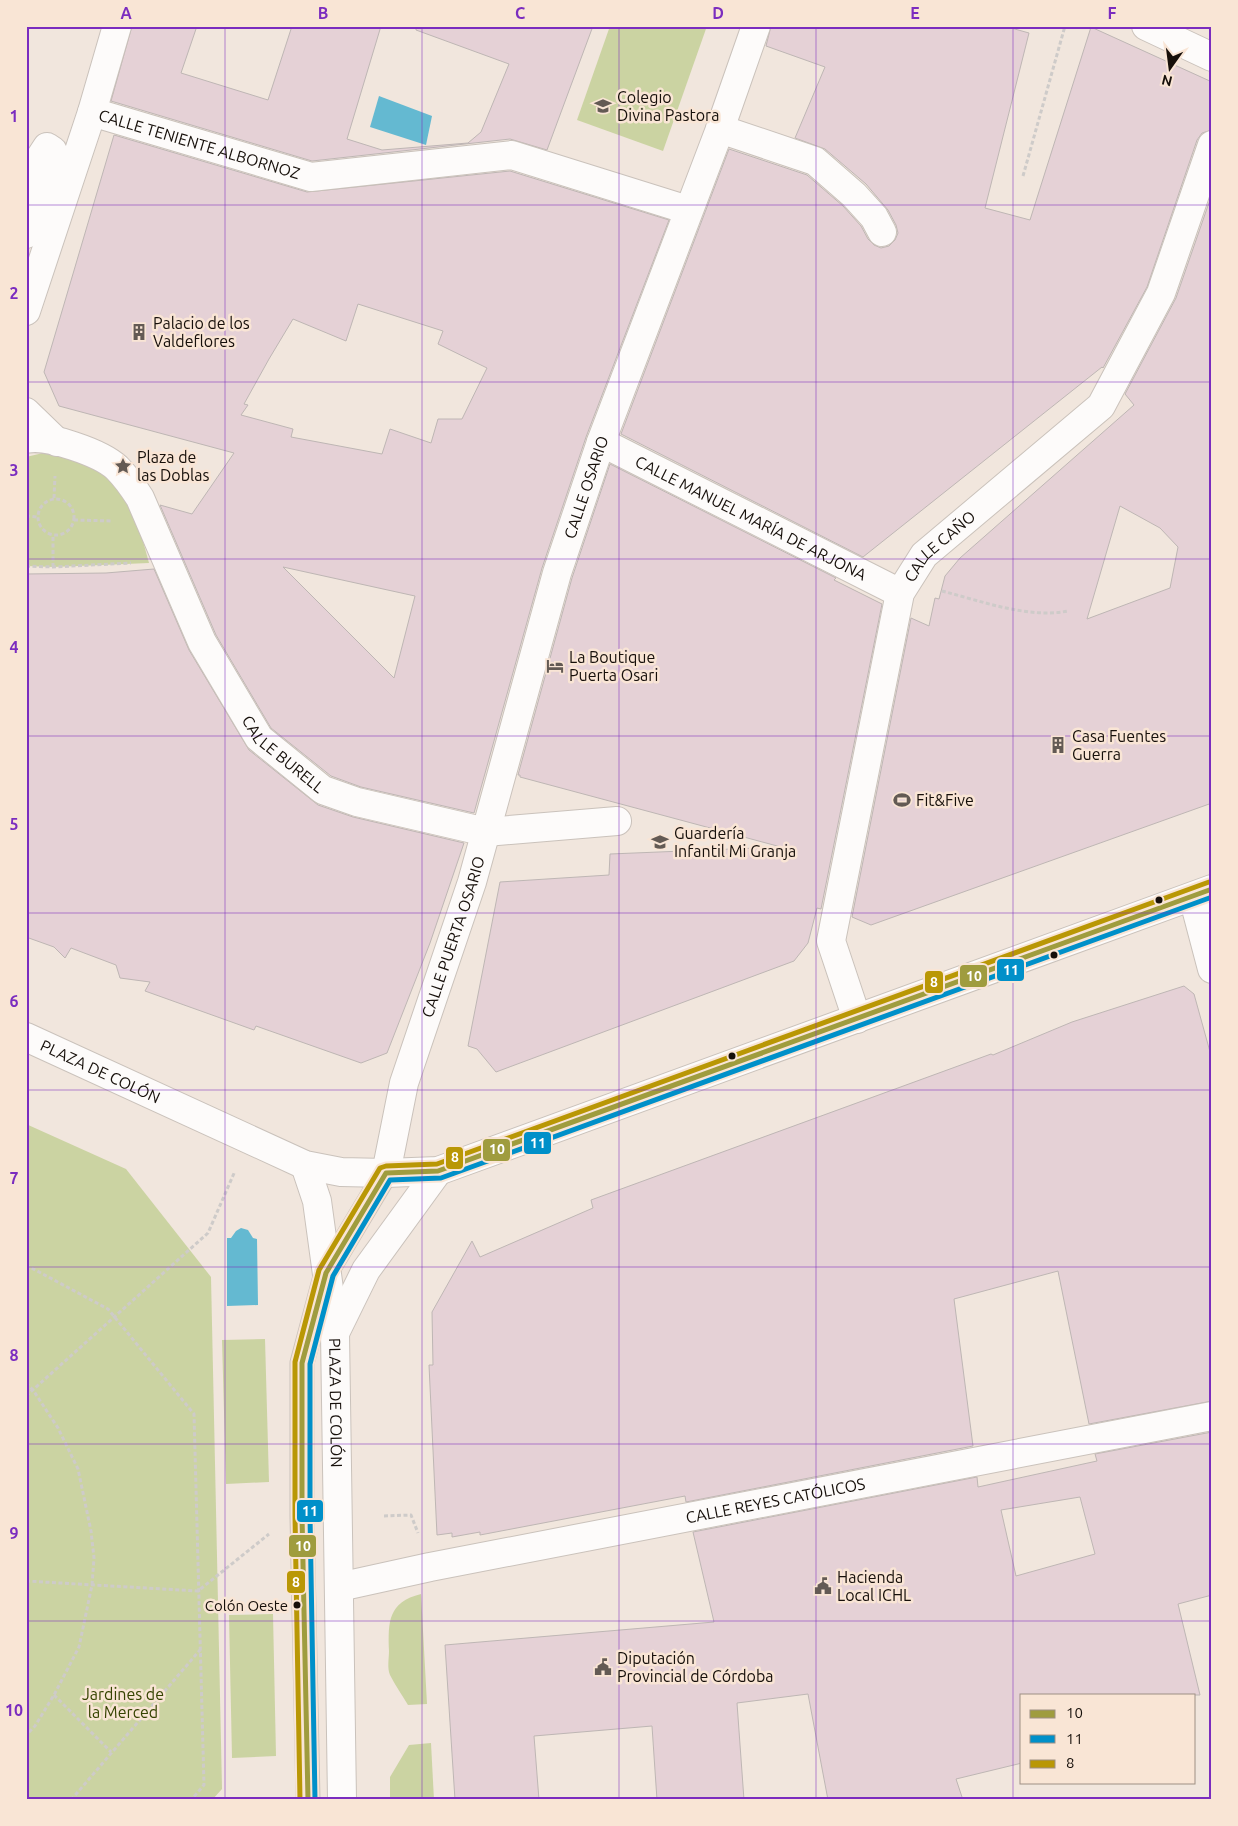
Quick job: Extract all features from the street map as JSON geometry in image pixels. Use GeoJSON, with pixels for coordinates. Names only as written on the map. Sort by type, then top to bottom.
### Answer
{"type":"FeatureCollection","features":[{"type":"Feature","properties":{"kind":"street"},"geometry":{"type":"LineString","coordinates":[[26,311],[92,112],[117,26]]}},
{"type":"Feature","properties":{"kind":"street","name":"CALLE OSARIO"},"geometry":{"type":"LineString","coordinates":[[486,832],[557,573],[601,442],[720,129],[756,26]]}},
{"type":"Feature","properties":{"kind":"street"},"geometry":{"type":"LineString","coordinates":[[1146,26],[1212,57]]}},
{"type":"Feature","properties":{"kind":"street","name":"CALLE TENIENTE ALBORNOZ"},"geometry":{"type":"LineString","coordinates":[[92,112],[311,177],[512,155],[688,210]]}},
{"type":"Feature","properties":{"kind":"street"},"geometry":{"type":"LineString","coordinates":[[720,129],[815,161],[854,195],[874,217],[882,232]]}},
{"type":"Feature","properties":{"kind":"street","name":"CALLE CAÑO"},"geometry":{"type":"LineString","coordinates":[[857,1019],[830,941],[903,588],[924,555],[1101,406],[1160,293],[1212,145]]}},
{"type":"Feature","properties":{"kind":"street"},"geometry":{"type":"LineString","coordinates":[[26,179],[46,147],[53,151],[26,234]]}},
{"type":"Feature","properties":{"kind":"street"},"geometry":{"type":"LineString","coordinates":[[26,412],[57,442]]}},
{"type":"Feature","properties":{"kind":"street"},"geometry":{"type":"LineString","coordinates":[[26,439],[32,438],[57,442]]}},
{"type":"Feature","properties":{"kind":"street","name":"CALLE BURELL"},"geometry":{"type":"LineString","coordinates":[[57,442],[97,454],[115,466],[129,481],[140,498],[202,642],[259,738],[322,790],[357,802],[486,832]]}},
{"type":"Feature","properties":{"kind":"street","name":"CALLE MANUEL MARÍA DE ARJONA"},"geometry":{"type":"LineString","coordinates":[[601,442],[903,588]]}},
{"type":"Feature","properties":{"kind":"street"},"geometry":{"type":"LineString","coordinates":[[486,832],[617,820]]}},
{"type":"Feature","properties":{"kind":"street","name":"CALLE PUERTA OSARIO"},"geometry":{"type":"LineString","coordinates":[[386,1173],[404,1083],[472,882],[486,832]]}},
{"type":"Feature","properties":{"kind":"street"},"geometry":{"type":"LineString","coordinates":[[305,1165],[341,1172],[438,1171],[1202,893],[1212,969]]}},
{"type":"Feature","properties":{"kind":"street","name":"PLAZA DE COLÓN"},"geometry":{"type":"LineString","coordinates":[[26,1036],[305,1165],[317,1201],[335,1333],[342,1800]]}},
{"type":"Feature","properties":{"kind":"street"},"geometry":{"type":"LineString","coordinates":[[335,1333],[366,1270],[438,1171]]}},
{"type":"Feature","properties":{"kind":"street","name":"CALLE REYES CATÓLICOS"},"geometry":{"type":"LineString","coordinates":[[339,1587],[430,1567],[1212,1416]]}},
{"type":"Feature","properties":{"kind":"lane"},"geometry":{"type":"LineString","coordinates":[[308,1800],[302,1516],[302,1363],[326,1273],[386,1173]]}},
{"type":"Feature","properties":{"kind":"path"},"geometry":{"type":"LineString","coordinates":[[1023,176],[1065,26]]}},
{"type":"Feature","properties":{"kind":"path"},"geometry":{"type":"LineString","coordinates":[[54,490],[54,498]]}},
{"type":"Feature","properties":{"kind":"path"},"geometry":{"type":"LineString","coordinates":[[54,498],[62,500],[72,507],[74,513],[74,520],[70,530],[53,536],[41,528],[37,517],[41,506],[54,498]]}},
{"type":"Feature","properties":{"kind":"path"},"geometry":{"type":"LineString","coordinates":[[26,516],[37,517]]}},
{"type":"Feature","properties":{"kind":"path"},"geometry":{"type":"LineString","coordinates":[[74,520],[83,520]]}},
{"type":"Feature","properties":{"kind":"path"},"geometry":{"type":"LineString","coordinates":[[53,536],[53,567]]}},
{"type":"Feature","properties":{"kind":"path"},"geometry":{"type":"LineString","coordinates":[[26,566],[53,567],[135,563]]}},
{"type":"Feature","properties":{"kind":"path"},"geometry":{"type":"LineString","coordinates":[[903,588],[1031,613],[1053,614],[1068,611]]}},
{"type":"Feature","properties":{"kind":"path"},"geometry":{"type":"LineString","coordinates":[[26,1396],[208,1233],[248,1140]]}},
{"type":"Feature","properties":{"kind":"path"},"geometry":{"type":"LineString","coordinates":[[26,1265],[108,1309],[194,1414],[204,1785],[191,1800]]}},
{"type":"Feature","properties":{"kind":"path"},"geometry":{"type":"LineString","coordinates":[[26,1383],[33,1390],[58,1428],[78,1468],[92,1530],[94,1558],[92,1585],[79,1647],[54,1695],[35,1726],[26,1735]]}},
{"type":"Feature","properties":{"kind":"path"},"geometry":{"type":"LineString","coordinates":[[26,1581],[198,1591],[276,1529]]}},
{"type":"Feature","properties":{"kind":"path"},"geometry":{"type":"LineString","coordinates":[[71,1800],[200,1650]]}},
{"type":"Feature","properties":{"kind":"path"},"geometry":{"type":"LineString","coordinates":[[54,1695],[111,1752]]}},
{"type":"Feature","properties":{"kind":"green space"},"geometry":{"type":"Polygon","coordinates":[[[610,26],[707,26],[663,151],[577,120],[610,26]]]}},
{"type":"Feature","properties":{"kind":"green space"},"geometry":{"type":"Polygon","coordinates":[[[43,453],[96,467],[116,481],[132,501],[149,563],[53,567],[26,566],[26,457],[43,453]]]}},
{"type":"Feature","properties":{"kind":"green space","name":"Jardines de la Merced"},"geometry":{"type":"Polygon","coordinates":[[[26,1124],[126,1169],[211,1277],[222,1789],[212,1800],[26,1800],[26,1124]]]}},
{"type":"Feature","properties":{"kind":"green space"},"geometry":{"type":"Polygon","coordinates":[[[265,1339],[269,1482],[226,1484],[222,1340],[265,1339]]]}},
{"type":"Feature","properties":{"kind":"green space"},"geometry":{"type":"Polygon","coordinates":[[[421,1594],[427,1704],[408,1705],[389,1672],[390,1622],[396,1608],[402,1602],[421,1594]]]}},
{"type":"Feature","properties":{"kind":"green space"},"geometry":{"type":"Polygon","coordinates":[[[273,1614],[276,1756],[232,1758],[229,1615],[273,1614]]]}},
{"type":"Feature","properties":{"kind":"green space"},"geometry":{"type":"Polygon","coordinates":[[[431,1743],[434,1800],[390,1800],[390,1777],[409,1745],[431,1743]]]}},
{"type":"Feature","properties":{"kind":"water"},"geometry":{"type":"Polygon","coordinates":[[[379,96],[432,116],[426,145],[370,127],[379,96]]]}},
{"type":"Feature","properties":{"kind":"water"},"geometry":{"type":"Polygon","coordinates":[[[241,1228],[248,1230],[253,1238],[257,1239],[258,1305],[227,1306],[227,1238],[231,1238],[241,1228]]]}},
{"type":"Feature","properties":{"kind":"building"},"geometry":{"type":"Polygon","coordinates":[[[132,26],[197,26],[181,73],[268,100],[292,26],[381,26],[347,139],[382,150],[468,143],[481,132],[509,64],[416,30],[416,26],[593,26],[547,150],[510,139],[312,161],[111,101],[132,26]]]}},
{"type":"Feature","properties":{"kind":"building"},"geometry":{"type":"Polygon","coordinates":[[[771,26],[1004,26],[1029,33],[985,208],[1030,220],[1091,27],[1212,82],[1212,130],[1202,133],[1197,140],[1147,287],[1103,368],[863,557],[621,434],[729,149],[807,175],[843,206],[861,226],[868,239],[874,245],[881,248],[889,246],[895,240],[898,233],[888,210],[866,184],[825,149],[795,138],[825,67],[766,46],[771,26]]]}},
{"type":"Feature","properties":{"kind":"building"},"geometry":{"type":"Polygon","coordinates":[[[114,135],[307,192],[510,171],[669,220],[586,437],[542,568],[474,813],[361,787],[331,776],[271,728],[216,635],[160,505],[192,514],[234,453],[59,406],[44,372],[114,135]],[[358,304],[346,341],[293,319],[244,404],[248,405],[241,415],[293,429],[291,437],[382,454],[390,429],[431,443],[438,419],[462,419],[487,368],[438,344],[443,331],[358,304]],[[283,567],[394,678],[415,596],[283,567]]]}},
{"type":"Feature","properties":{"kind":"building"},"geometry":{"type":"Polygon","coordinates":[[[1212,194],[1212,803],[871,925],[852,917],[911,618],[929,626],[935,598],[939,599],[945,576],[960,558],[1134,405],[1125,394],[1176,298],[1212,194]],[[1120,506],[1087,619],[1170,588],[1178,547],[1160,528],[1120,506]]]}},
{"type":"Feature","properties":{"kind":"building"},"geometry":{"type":"Polygon","coordinates":[[[610,464],[836,578],[834,580],[882,604],[821,909],[817,908],[808,943],[794,961],[496,1072],[477,1049],[468,1046],[500,882],[609,875],[610,854],[781,847],[518,775],[572,578],[610,464]]]}},
{"type":"Feature","properties":{"kind":"building"},"geometry":{"type":"Polygon","coordinates":[[[154,569],[189,650],[249,750],[318,805],[353,817],[464,843],[430,943],[387,1053],[361,1063],[256,1026],[254,1030],[145,991],[150,982],[120,978],[116,965],[71,948],[65,958],[54,947],[26,937],[26,574],[106,573],[154,569]]]}},
{"type":"Feature","properties":{"kind":"building"},"geometry":{"type":"Polygon","coordinates":[[[1184,986],[1194,994],[1212,1059],[1212,1401],[1089,1424],[1058,1271],[954,1299],[973,1446],[686,1502],[685,1496],[480,1535],[480,1532],[452,1537],[452,1533],[437,1535],[429,1365],[433,1365],[432,1312],[472,1241],[480,1257],[593,1208],[591,1200],[991,1054],[993,1055],[1072,1022],[1184,986]]]}},
{"type":"Feature","properties":{"kind":"building"},"geometry":{"type":"Polygon","coordinates":[[[1212,1432],[1212,1595],[1178,1604],[1200,1695],[1020,1694],[1020,1763],[956,1779],[963,1800],[828,1800],[808,1694],[737,1703],[744,1800],[657,1800],[652,1726],[534,1736],[539,1800],[455,1800],[445,1645],[714,1622],[693,1532],[977,1477],[978,1487],[1097,1461],[1095,1454],[1212,1432]],[[1080,1497],[1001,1510],[1016,1576],[1095,1554],[1080,1497]]]}},
{"type":"Feature","properties":{"kind":"transit line","name":"8"},"geometry":{"type":"LineString","coordinates":[[300,1800],[295,1516],[295,1362],[319,1270],[380,1168],[386,1166],[437,1164],[1209,882]]}},
{"type":"Feature","properties":{"kind":"transit line","name":"10"},"geometry":{"type":"LineString","coordinates":[[308,1800],[302,1516],[302,1363],[326,1273],[386,1173],[438,1171],[1212,889]]}},
{"type":"Feature","properties":{"kind":"transit line","name":"11"},"geometry":{"type":"LineString","coordinates":[[315,1800],[310,1516],[310,1364],[333,1276],[390,1180],[441,1178],[1212,897]]}},
{"type":"Feature","properties":{"kind":"place","name":"Colegio Divina Pastora"},"geometry":{"type":"Point","coordinates":[603,106]}},
{"type":"Feature","properties":{"kind":"place","name":"Palacio de los Valdeflores"},"geometry":{"type":"Point","coordinates":[139,332]}},
{"type":"Feature","properties":{"kind":"place","name":"Plaza de las Doblas"},"geometry":{"type":"Point","coordinates":[123,466]}},
{"type":"Feature","properties":{"kind":"place","name":"La Boutique Puerta Osari"},"geometry":{"type":"Point","coordinates":[555,666]}},
{"type":"Feature","properties":{"kind":"place","name":"Casa Fuentes Guerra"},"geometry":{"type":"Point","coordinates":[1058,745]}},
{"type":"Feature","properties":{"kind":"place","name":"Fit&Five"},"geometry":{"type":"Point","coordinates":[902,800]}},
{"type":"Feature","properties":{"kind":"place","name":"Guardería Infantil Mi Granja"},"geometry":{"type":"Point","coordinates":[660,842]}},
{"type":"Feature","properties":{"kind":"place","name":"Hacienda Local ICHL"},"geometry":{"type":"Point","coordinates":[823,1586]}},
{"type":"Feature","properties":{"kind":"place","name":"Colón Oeste"},"geometry":{"type":"Point","coordinates":[297,1605]}},
{"type":"Feature","properties":{"kind":"place","name":"Diputación Provincial de Córdoba"},"geometry":{"type":"Point","coordinates":[603,1667]}}]}
